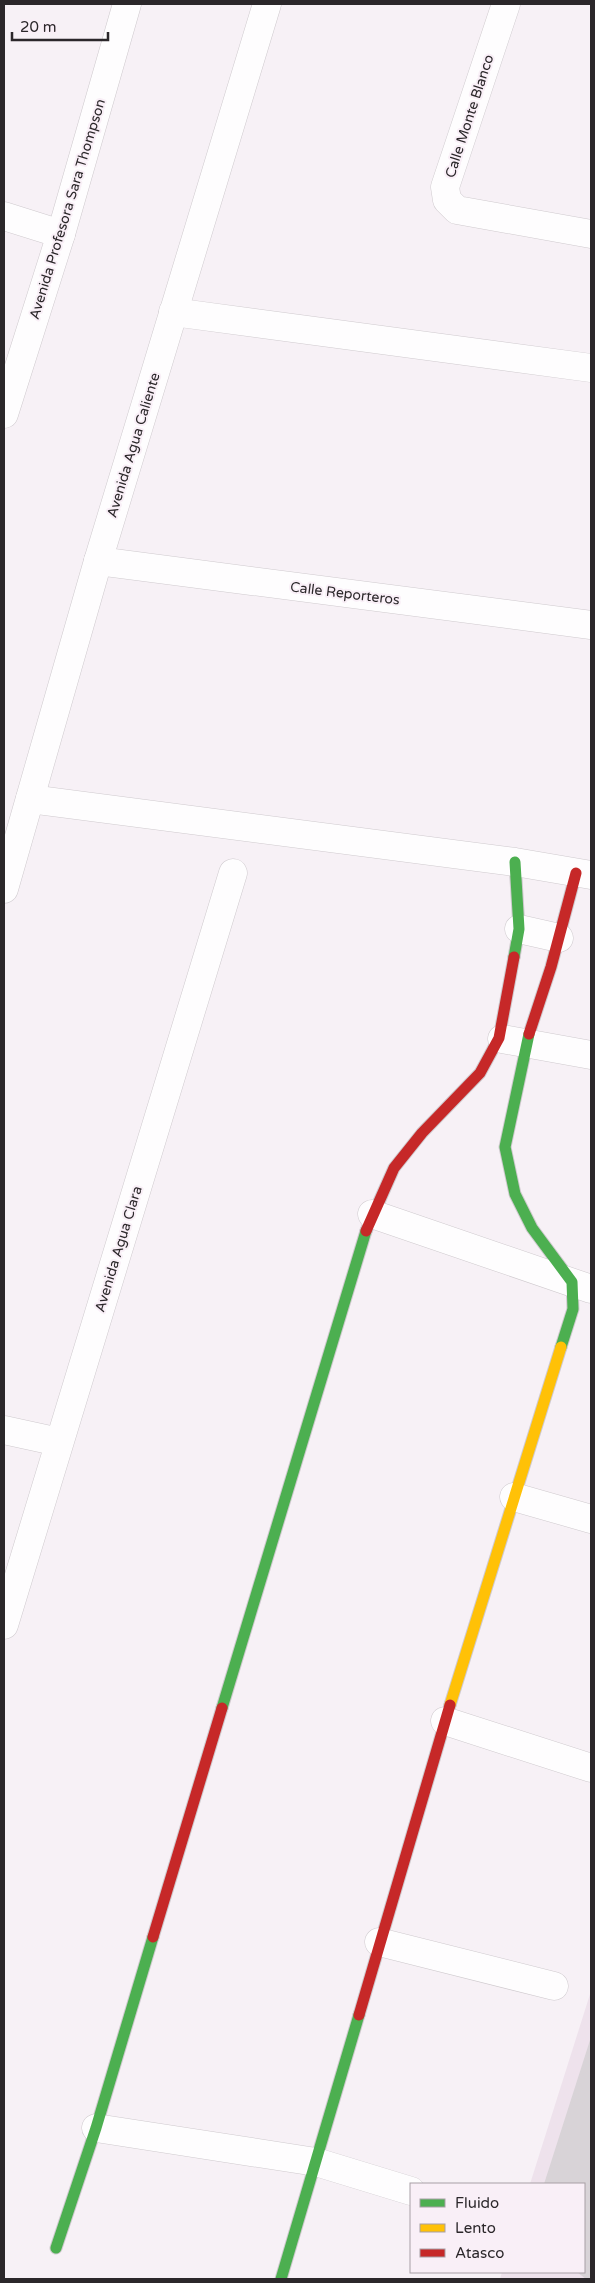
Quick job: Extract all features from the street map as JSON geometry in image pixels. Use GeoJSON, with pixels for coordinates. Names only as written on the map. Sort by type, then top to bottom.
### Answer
{"type":"FeatureCollection","features":[{"type":"Feature","properties":{"kind":"street","name":"Avenida Profesora Sara Thompson"},"geometry":{"type":"LineString","coordinates":[[4,414],[61,234],[128,4]]}},
{"type":"Feature","properties":{"kind":"street","name":"Avenida Agua Caliente"},"geometry":{"type":"LineString","coordinates":[[4,889],[98,560],[267,4]]}},
{"type":"Feature","properties":{"kind":"street","name":"Calle Monte Blanco"},"geometry":{"type":"LineString","coordinates":[[506,4],[445,187],[447,200],[457,210],[591,234]]}},
{"type":"Feature","properties":{"kind":"street"},"geometry":{"type":"LineString","coordinates":[[4,216],[61,234]]}},
{"type":"Feature","properties":{"kind":"street"},"geometry":{"type":"LineString","coordinates":[[173,312],[591,368]]}},
{"type":"Feature","properties":{"kind":"street","name":"Calle Reporteros"},"geometry":{"type":"LineString","coordinates":[[98,560],[591,624]]}},
{"type":"Feature","properties":{"kind":"street"},"geometry":{"type":"LineString","coordinates":[[30,799],[515,862],[584,874],[559,938],[524,1045],[505,1147],[515,1194],[532,1228],[582,1285]]}},
{"type":"Feature","properties":{"kind":"street"},"geometry":{"type":"LineString","coordinates":[[56,2248],[96,2128],[354,1266],[372,1214],[394,1168],[422,1133],[480,1073],[498,1038],[519,929],[515,862]]}},
{"type":"Feature","properties":{"kind":"street","name":"Avenida Agua Clara"},"geometry":{"type":"LineString","coordinates":[[4,1625],[233,873]]}},
{"type":"Feature","properties":{"kind":"street"},"geometry":{"type":"LineString","coordinates":[[519,929],[559,938]]}},
{"type":"Feature","properties":{"kind":"street"},"geometry":{"type":"LineString","coordinates":[[498,1038],[524,1045],[591,1055]]}},
{"type":"Feature","properties":{"kind":"street"},"geometry":{"type":"LineString","coordinates":[[372,1214],[582,1285]]}},
{"type":"Feature","properties":{"kind":"street"},"geometry":{"type":"LineString","coordinates":[[281,2279],[445,1721],[582,1285]]}},
{"type":"Feature","properties":{"kind":"street"},"geometry":{"type":"LineString","coordinates":[[4,1430],[59,1442]]}},
{"type":"Feature","properties":{"kind":"street"},"geometry":{"type":"LineString","coordinates":[[514,1497],[591,1519]]}},
{"type":"Feature","properties":{"kind":"street"},"geometry":{"type":"LineString","coordinates":[[445,1721],[591,1768]]}},
{"type":"Feature","properties":{"kind":"street"},"geometry":{"type":"LineString","coordinates":[[379,1942],[554,1986]]}},
{"type":"Feature","properties":{"kind":"street"},"geometry":{"type":"LineString","coordinates":[[96,2128],[316,2162],[410,2192]]}},
{"type":"Feature","properties":{"kind":"shaded area"},"geometry":{"type":"Polygon","coordinates":[[[591,1991],[591,2279],[500,2279],[502,2273],[585,2273],[585,2183],[530,2183],[591,1991]]]}},
{"type":"Feature","properties":{"kind":"building"},"geometry":{"type":"Polygon","coordinates":[[[591,2037],[591,2279],[586,2279],[578,2273],[585,2273],[585,2183],[544,2183],[591,2037]]]}},
{"type":"Feature","properties":{"kind":"traffic: fast"},"geometry":{"type":"LineString","coordinates":[[514,957],[519,929],[515,862]]}},
{"type":"Feature","properties":{"kind":"traffic: fast"},"geometry":{"type":"LineString","coordinates":[[529,1034],[505,1147],[515,1194],[532,1228],[572,1282],[573,1309],[561,1347]]}},
{"type":"Feature","properties":{"kind":"traffic: fast"},"geometry":{"type":"LineString","coordinates":[[222,1708],[366,1231]]}},
{"type":"Feature","properties":{"kind":"traffic: fast"},"geometry":{"type":"LineString","coordinates":[[56,2248],[96,2128],[153,1937]]}},
{"type":"Feature","properties":{"kind":"traffic: fast"},"geometry":{"type":"LineString","coordinates":[[281,2279],[359,2015]]}},
{"type":"Feature","properties":{"kind":"traffic: slow"},"geometry":{"type":"LineString","coordinates":[[450,1705],[561,1347]]}},
{"type":"Feature","properties":{"kind":"traffic: jam"},"geometry":{"type":"LineString","coordinates":[[529,1034],[551,967],[576,873]]}},
{"type":"Feature","properties":{"kind":"traffic: jam"},"geometry":{"type":"LineString","coordinates":[[366,1231],[394,1168],[422,1133],[480,1073],[499,1038],[514,957]]}},
{"type":"Feature","properties":{"kind":"traffic: jam"},"geometry":{"type":"LineString","coordinates":[[359,2015],[450,1705]]}},
{"type":"Feature","properties":{"kind":"traffic: jam"},"geometry":{"type":"LineString","coordinates":[[153,1937],[222,1708]]}}]}
